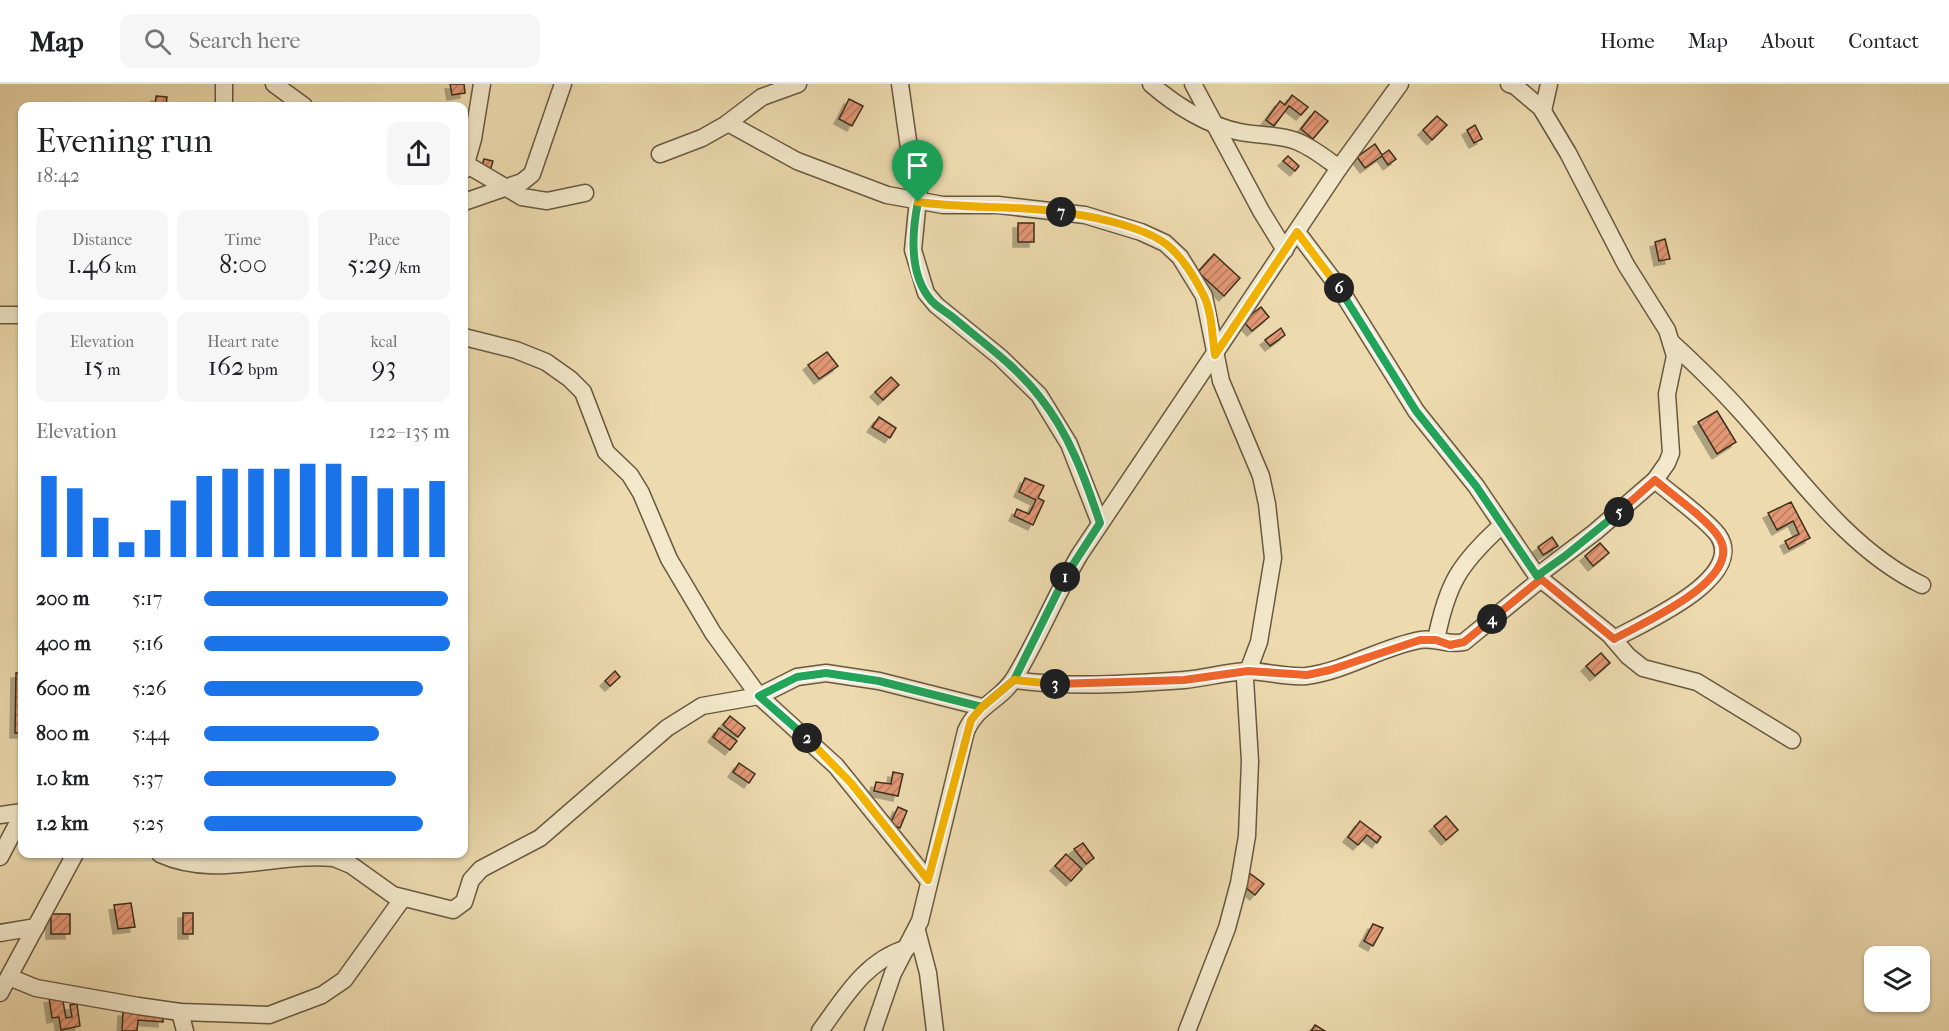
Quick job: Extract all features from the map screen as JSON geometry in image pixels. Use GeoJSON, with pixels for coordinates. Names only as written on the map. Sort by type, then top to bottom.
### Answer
{"type":"FeatureCollection","features":[{"type":"Feature","properties":{"kind":"street"},"geometry":{"type":"LineString","coordinates":[[224,84],[224,102]]}},
{"type":"Feature","properties":{"kind":"street"},"geometry":{"type":"LineString","coordinates":[[274,84],[299,102]]}},
{"type":"Feature","properties":{"kind":"street"},"geometry":{"type":"LineString","coordinates":[[468,152],[482,84]]}},
{"type":"Feature","properties":{"kind":"street"},"geometry":{"type":"LineString","coordinates":[[468,201],[522,182],[535,170],[563,84]]}},
{"type":"Feature","properties":{"kind":"street"},"geometry":{"type":"LineString","coordinates":[[660,154],[702,138],[728,123],[762,97],[798,84]]}},
{"type":"Feature","properties":{"kind":"street"},"geometry":{"type":"LineString","coordinates":[[900,84],[911,162],[919,189],[913,250],[926,293],[936,305],[1000,357],[1039,395],[1069,444],[1100,523]]}},
{"type":"Feature","properties":{"kind":"street"},"geometry":{"type":"LineString","coordinates":[[1151,84],[1182,106],[1215,125],[1239,132],[1294,140],[1308,146],[1339,168]]}},
{"type":"Feature","properties":{"kind":"street"},"geometry":{"type":"LineString","coordinates":[[1193,84],[1261,211],[1285,250]]}},
{"type":"Feature","properties":{"kind":"street"},"geometry":{"type":"LineString","coordinates":[[873,1031],[893,973],[917,931],[966,731],[982,707],[1014,680],[1060,585],[1100,523],[1339,168],[1400,84]]}},
{"type":"Feature","properties":{"kind":"street"},"geometry":{"type":"LineString","coordinates":[[1014,680],[1052,684],[1116,683],[1184,680],[1248,671],[1307,675],[1330,670],[1402,644],[1436,640],[1450,645],[1464,642],[1655,480],[1671,453],[1667,394],[1675,356],[1667,330],[1626,265],[1568,153],[1543,111],[1526,94],[1509,84]]}},
{"type":"Feature","properties":{"kind":"street"},"geometry":{"type":"LineString","coordinates":[[1543,111],[1549,84]]}},
{"type":"Feature","properties":{"kind":"street"},"geometry":{"type":"LineString","coordinates":[[728,123],[797,161],[887,195],[943,205],[1005,206],[1085,215],[1141,232],[1165,243],[1180,257],[1204,297],[1221,381],[1261,476],[1273,549],[1259,642],[1248,671],[1244,691],[1250,761],[1245,848],[1227,928],[1186,1031]]}},
{"type":"Feature","properties":{"kind":"street"},"geometry":{"type":"LineString","coordinates":[[468,168],[522,197],[547,201],[585,193]]}},
{"type":"Feature","properties":{"kind":"street"},"geometry":{"type":"LineString","coordinates":[[1297,232],[1340,289],[1416,411],[1476,486],[1539,577],[1614,639],[1628,657],[1643,668],[1697,682],[1792,740]]}},
{"type":"Feature","properties":{"kind":"street"},"geometry":{"type":"LineString","coordinates":[[0,315],[18,315]]}},
{"type":"Feature","properties":{"kind":"street"},"geometry":{"type":"LineString","coordinates":[[468,338],[516,350],[546,362],[570,379],[583,392],[606,452],[630,475],[641,493],[661,542],[686,591],[759,696],[836,766],[928,880]]}},
{"type":"Feature","properties":{"kind":"street"},"geometry":{"type":"LineString","coordinates":[[1671,342],[1742,412],[1804,488],[1878,557],[1900,575],[1922,585]]}},
{"type":"Feature","properties":{"kind":"street"},"geometry":{"type":"LineString","coordinates":[[1614,639],[1668,609],[1706,582],[1721,567],[1725,552],[1717,534],[1655,480]]}},
{"type":"Feature","properties":{"kind":"street"},"geometry":{"type":"LineString","coordinates":[[1436,640],[1448,589],[1454,578],[1461,567],[1502,525]]}},
{"type":"Feature","properties":{"kind":"street"},"geometry":{"type":"LineString","coordinates":[[173,858],[217,866],[334,858],[351,865],[385,891],[432,907],[457,909],[464,903],[471,880],[481,869],[540,838],[580,805],[608,777],[682,717],[712,703],[759,696],[797,677],[833,673],[930,692],[982,707]]}},
{"type":"Feature","properties":{"kind":"street"},"geometry":{"type":"LineString","coordinates":[[0,815],[18,813]]}},
{"type":"Feature","properties":{"kind":"street"},"geometry":{"type":"LineString","coordinates":[[0,857],[18,821]]}},
{"type":"Feature","properties":{"kind":"street"},"geometry":{"type":"LineString","coordinates":[[0,993],[73,858]]}},
{"type":"Feature","properties":{"kind":"street"},"geometry":{"type":"LineString","coordinates":[[9,977],[36,988],[180,1012],[259,1017],[322,995],[344,980],[403,898]]}},
{"type":"Feature","properties":{"kind":"street"},"geometry":{"type":"LineString","coordinates":[[0,933],[36,927]]}},
{"type":"Feature","properties":{"kind":"street"},"geometry":{"type":"LineString","coordinates":[[917,931],[928,973],[935,1031]]}},
{"type":"Feature","properties":{"kind":"street"},"geometry":{"type":"LineString","coordinates":[[820,1031],[863,973],[884,957],[907,948]]}},
{"type":"Feature","properties":{"kind":"street"},"geometry":{"type":"LineString","coordinates":[[180,1012],[185,1031]]}},
{"type":"Feature","properties":{"kind":"building"},"geometry":{"type":"Polygon","coordinates":[[[450,84],[464,84],[465,93],[452,95],[450,84]]]}},
{"type":"Feature","properties":{"kind":"building"},"geometry":{"type":"Polygon","coordinates":[[[1292,95],[1308,107],[1301,115],[1289,106],[1274,126],[1266,120],[1280,101],[1285,105],[1292,95]]]}},
{"type":"Feature","properties":{"kind":"building"},"geometry":{"type":"Polygon","coordinates":[[[156,96],[167,97],[166,102],[155,102],[156,96]]]}},
{"type":"Feature","properties":{"kind":"building"},"geometry":{"type":"Polygon","coordinates":[[[849,99],[863,106],[852,126],[839,119],[849,99]]]}},
{"type":"Feature","properties":{"kind":"building"},"geometry":{"type":"Polygon","coordinates":[[[1315,111],[1328,121],[1313,139],[1301,129],[1315,111]]]}},
{"type":"Feature","properties":{"kind":"building"},"geometry":{"type":"Polygon","coordinates":[[[1437,116],[1447,125],[1432,140],[1423,130],[1437,116]]]}},
{"type":"Feature","properties":{"kind":"building"},"geometry":{"type":"Polygon","coordinates":[[[1475,125],[1482,139],[1474,143],[1467,130],[1475,125]]]}},
{"type":"Feature","properties":{"kind":"building"},"geometry":{"type":"Polygon","coordinates":[[[1375,144],[1382,155],[1389,150],[1396,159],[1388,165],[1382,156],[1365,168],[1357,157],[1375,144]]]}},
{"type":"Feature","properties":{"kind":"building"},"geometry":{"type":"Polygon","coordinates":[[[1288,156],[1299,166],[1295,171],[1283,161],[1288,156]]]}},
{"type":"Feature","properties":{"kind":"building"},"geometry":{"type":"Polygon","coordinates":[[[484,159],[493,161],[489,174],[480,172],[484,159]]]}},
{"type":"Feature","properties":{"kind":"building"},"geometry":{"type":"Polygon","coordinates":[[[1018,223],[1034,223],[1034,242],[1018,242],[1018,223]]]}},
{"type":"Feature","properties":{"kind":"building"},"geometry":{"type":"Polygon","coordinates":[[[1665,239],[1670,259],[1659,261],[1655,242],[1665,239]]]}},
{"type":"Feature","properties":{"kind":"building"},"geometry":{"type":"Polygon","coordinates":[[[1214,254],[1240,278],[1224,296],[1198,272],[1214,254]]]}},
{"type":"Feature","properties":{"kind":"building"},"geometry":{"type":"Polygon","coordinates":[[[1261,307],[1269,317],[1252,331],[1243,321],[1261,307]]]}},
{"type":"Feature","properties":{"kind":"building"},"geometry":{"type":"Polygon","coordinates":[[[1281,328],[1285,335],[1270,346],[1265,340],[1281,328]]]}},
{"type":"Feature","properties":{"kind":"building"},"geometry":{"type":"Polygon","coordinates":[[[827,352],[838,366],[819,379],[808,365],[827,352]]]}},
{"type":"Feature","properties":{"kind":"building"},"geometry":{"type":"Polygon","coordinates":[[[891,377],[899,385],[883,400],[875,392],[891,377]]]}},
{"type":"Feature","properties":{"kind":"building"},"geometry":{"type":"Polygon","coordinates":[[[1717,411],[1736,442],[1717,454],[1698,422],[1717,411]]]}},
{"type":"Feature","properties":{"kind":"building"},"geometry":{"type":"Polygon","coordinates":[[[879,417],[896,428],[890,438],[872,427],[879,417]]]}},
{"type":"Feature","properties":{"kind":"building"},"geometry":{"type":"Polygon","coordinates":[[[1025,478],[1044,486],[1038,498],[1044,501],[1033,525],[1014,516],[1017,509],[1029,514],[1036,500],[1019,492],[1025,478]]]}},
{"type":"Feature","properties":{"kind":"building"},"geometry":{"type":"Polygon","coordinates":[[[1791,502],[1810,538],[1789,549],[1785,541],[1799,534],[1793,521],[1777,530],[1768,513],[1791,502]]]}},
{"type":"Feature","properties":{"kind":"building"},"geometry":{"type":"Polygon","coordinates":[[[1552,537],[1558,546],[1543,555],[1538,547],[1552,537]]]}},
{"type":"Feature","properties":{"kind":"building"},"geometry":{"type":"Polygon","coordinates":[[[1600,543],[1609,553],[1593,566],[1585,556],[1600,543]]]}},
{"type":"Feature","properties":{"kind":"building"},"geometry":{"type":"Polygon","coordinates":[[[1601,653],[1610,663],[1595,676],[1586,666],[1601,653]]]}},
{"type":"Feature","properties":{"kind":"building"},"geometry":{"type":"Polygon","coordinates":[[[615,671],[620,677],[610,686],[605,681],[615,671]]]}},
{"type":"Feature","properties":{"kind":"building"},"geometry":{"type":"Polygon","coordinates":[[[16,673],[18,673],[18,733],[15,733],[16,673]]]}},
{"type":"Feature","properties":{"kind":"building"},"geometry":{"type":"Polygon","coordinates":[[[730,716],[745,728],[738,737],[723,725],[730,716]]]}},
{"type":"Feature","properties":{"kind":"building"},"geometry":{"type":"Polygon","coordinates":[[[719,728],[737,741],[730,750],[713,737],[719,728]]]}},
{"type":"Feature","properties":{"kind":"building"},"geometry":{"type":"Polygon","coordinates":[[[739,763],[755,774],[749,783],[733,772],[739,763]]]}},
{"type":"Feature","properties":{"kind":"building"},"geometry":{"type":"Polygon","coordinates":[[[893,772],[903,774],[898,796],[874,791],[876,782],[891,784],[893,772]]]}},
{"type":"Feature","properties":{"kind":"building"},"geometry":{"type":"Polygon","coordinates":[[[898,807],[907,811],[900,828],[890,824],[898,807]]]}},
{"type":"Feature","properties":{"kind":"building"},"geometry":{"type":"Polygon","coordinates":[[[1446,816],[1458,830],[1446,840],[1434,826],[1446,816]]]}},
{"type":"Feature","properties":{"kind":"building"},"geometry":{"type":"Polygon","coordinates":[[[1360,821],[1381,837],[1377,843],[1367,835],[1358,845],[1348,837],[1360,821]]]}},
{"type":"Feature","properties":{"kind":"building"},"geometry":{"type":"Polygon","coordinates":[[[1083,843],[1094,858],[1086,864],[1074,849],[1083,843]]]}},
{"type":"Feature","properties":{"kind":"building"},"geometry":{"type":"Polygon","coordinates":[[[1066,854],[1082,869],[1071,881],[1055,866],[1066,854]]]}},
{"type":"Feature","properties":{"kind":"building"},"geometry":{"type":"Polygon","coordinates":[[[1248,872],[1264,884],[1255,895],[1240,883],[1248,872]]]}},
{"type":"Feature","properties":{"kind":"building"},"geometry":{"type":"Polygon","coordinates":[[[131,903],[135,927],[118,929],[114,905],[131,903]]]}},
{"type":"Feature","properties":{"kind":"building"},"geometry":{"type":"Polygon","coordinates":[[[183,913],[193,913],[193,934],[183,934],[183,913]]]}},
{"type":"Feature","properties":{"kind":"building"},"geometry":{"type":"Polygon","coordinates":[[[51,914],[70,914],[70,934],[51,934],[51,914]]]}},
{"type":"Feature","properties":{"kind":"building"},"geometry":{"type":"Polygon","coordinates":[[[1373,924],[1383,928],[1373,946],[1364,941],[1373,924]]]}},
{"type":"Feature","properties":{"kind":"building"},"geometry":{"type":"Polygon","coordinates":[[[62,996],[66,1018],[72,1017],[70,1005],[77,1004],[80,1026],[61,1030],[59,1017],[52,1018],[49,998],[62,996]]]}},
{"type":"Feature","properties":{"kind":"building"},"geometry":{"type":"Polygon","coordinates":[[[123,1011],[163,1014],[163,1022],[138,1020],[137,1031],[122,1031],[123,1011]]]}},
{"type":"Feature","properties":{"kind":"building"},"geometry":{"type":"Polygon","coordinates":[[[1315,1025],[1325,1031],[1311,1031],[1315,1025]]]}},
{"type":"Feature","properties":{"kind":"route"},"geometry":{"type":"LineString","coordinates":[[918,202],[914,222],[913,250],[926,293],[936,305],[1000,357],[1039,395],[1069,444],[1085,479],[1100,523],[1060,585],[1014,680],[995,698],[982,707],[930,692],[826,673],[797,677],[759,696],[836,766],[928,880],[966,731],[971,720],[982,707],[1014,680],[1052,684],[1116,683],[1184,680],[1248,671],[1293,676],[1307,675],[1330,670],[1402,644],[1420,640],[1436,640],[1450,645],[1464,642],[1541,579],[1584,612],[1614,639],[1668,609],[1706,582],[1721,567],[1725,552],[1717,534],[1655,480],[1595,532],[1537,576],[1476,486],[1416,411],[1340,289],[1297,232],[1215,355],[1209,312],[1204,297],[1180,257],[1165,243],[1141,232],[1085,215],[1012,206],[963,206],[918,202]]}}]}
